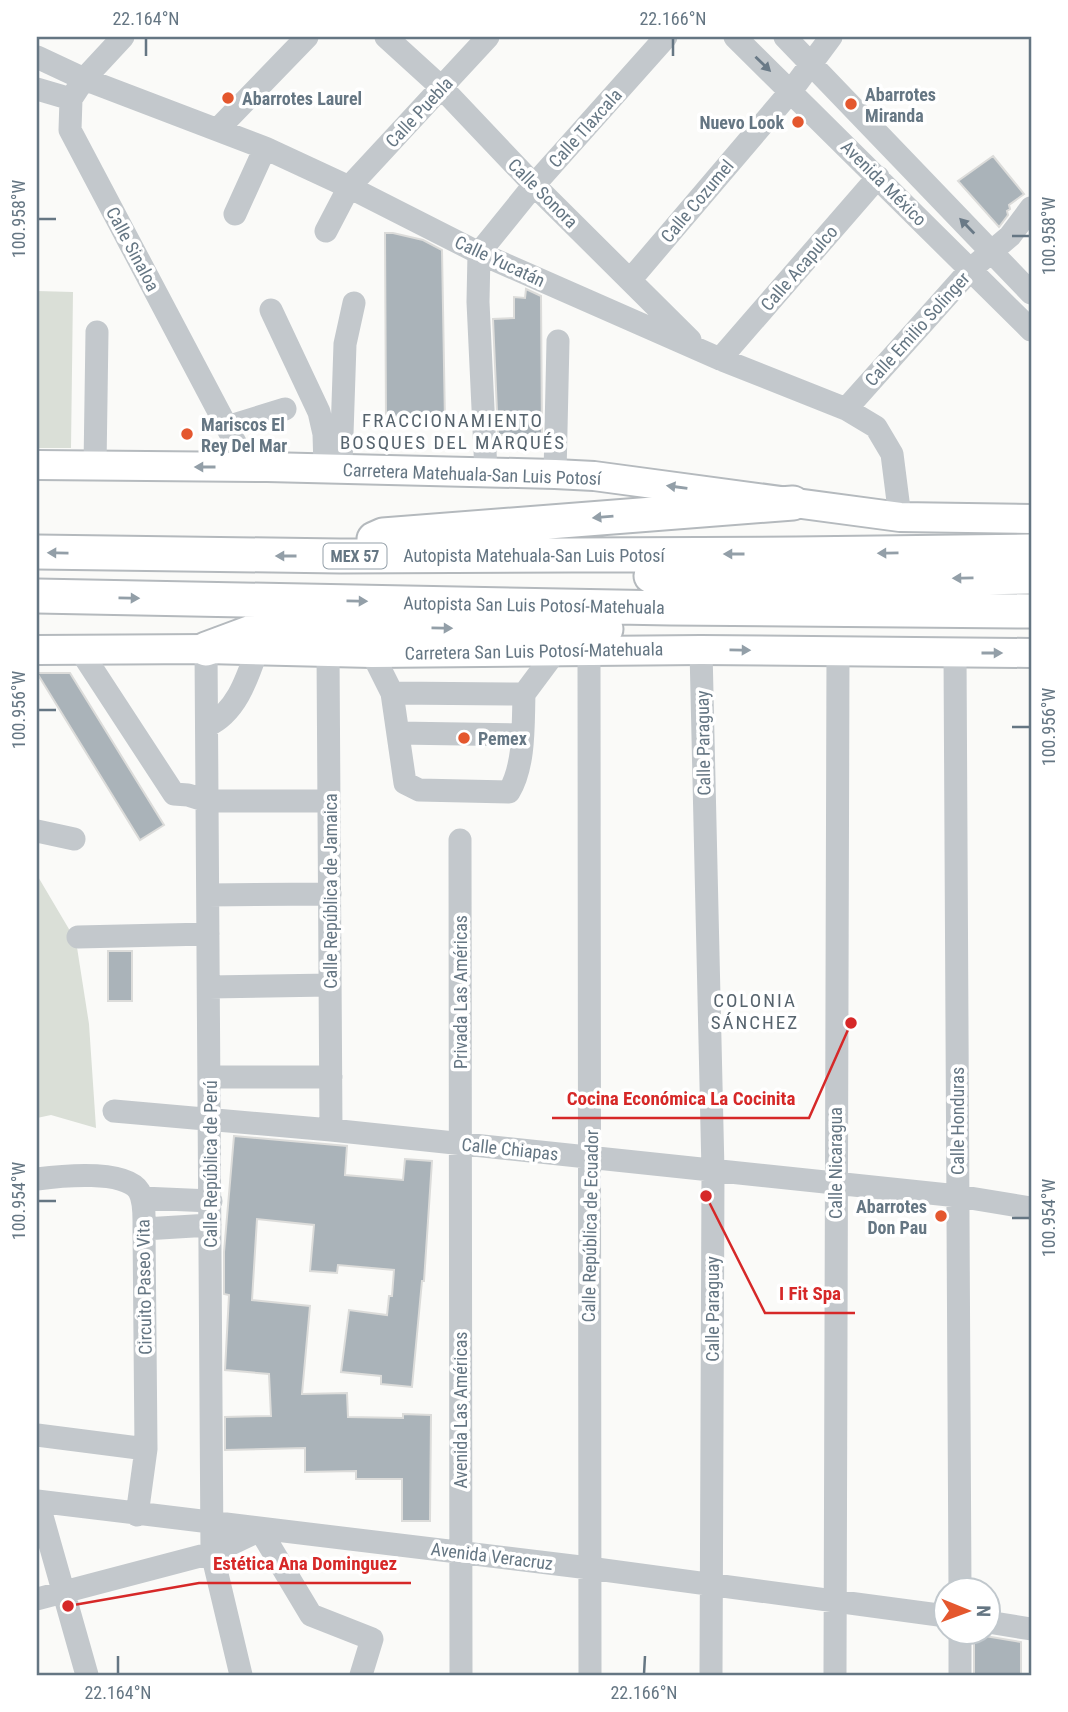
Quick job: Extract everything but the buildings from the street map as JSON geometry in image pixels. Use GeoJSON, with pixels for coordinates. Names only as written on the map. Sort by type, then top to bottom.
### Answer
{"type":"FeatureCollection","features":[{"type":"Feature","properties":{"kind":"highway"},"geometry":{"type":"LineString","coordinates":[[351,556],[383,535],[793,503]]}},
{"type":"Feature","properties":{"kind":"highway","name":"Autopista Matehuala-San Luis Potosí"},"geometry":{"type":"LineString","coordinates":[[681,604],[1031,551]]}},
{"type":"Feature","properties":{"kind":"highway","name":"MEX 57"},"geometry":{"type":"LineString","coordinates":[[37,552],[351,556]]}},
{"type":"Feature","properties":{"kind":"highway"},"geometry":{"type":"LineString","coordinates":[[351,556],[418,568],[681,604],[721,629],[942,612],[1031,611]]}},
{"type":"Feature","properties":{"kind":"highway"},"geometry":{"type":"LineString","coordinates":[[206,649],[250,633],[681,604],[798,581],[1031,577]]}},
{"type":"Feature","properties":{"kind":"highway","name":"Autopista San Luis Potosí-Matehuala"},"geometry":{"type":"LineString","coordinates":[[37,596],[681,604]]}},
{"type":"Feature","properties":{"kind":"main road","name":"Carretera Matehuala-San Luis Potosí"},"geometry":{"type":"LineString","coordinates":[[37,465],[248,467],[594,476],[900,517],[1031,519]]}},
{"type":"Feature","properties":{"kind":"main road","name":"Carretera San Luis Potosí-Matehuala"},"geometry":{"type":"LineString","coordinates":[[37,650],[206,649],[372,653],[589,650],[681,604],[838,652],[1031,653]]}},
{"type":"Feature","properties":{"kind":"street"},"geometry":{"type":"LineString","coordinates":[[37,89],[71,99],[85,79],[123,37]]}},
{"type":"Feature","properties":{"kind":"street"},"geometry":{"type":"LineString","coordinates":[[218,129],[307,37]]}},
{"type":"Feature","properties":{"kind":"street","name":"Calle Sonora"},"geometry":{"type":"LineString","coordinates":[[386,37],[442,88],[534,185],[710,354]]}},
{"type":"Feature","properties":{"kind":"street","name":"Calle Puebla"},"geometry":{"type":"LineString","coordinates":[[326,231],[349,187],[488,37]]}},
{"type":"Feature","properties":{"kind":"street","name":"Calle Tlaxcala"},"geometry":{"type":"LineString","coordinates":[[479,253],[534,185],[666,37]]}},
{"type":"Feature","properties":{"kind":"street","name":"Avenida México"},"geometry":{"type":"LineString","coordinates":[[734,37],[1031,331]]}},
{"type":"Feature","properties":{"kind":"street","name":"Avenida México"},"geometry":{"type":"LineString","coordinates":[[785,37],[1031,293]]}},
{"type":"Feature","properties":{"kind":"street","name":"Calle Cozumel"},"geometry":{"type":"LineString","coordinates":[[631,279],[791,91],[831,37]]}},
{"type":"Feature","properties":{"kind":"street","name":"Calle Yucatán"},"geometry":{"type":"LineString","coordinates":[[37,57],[85,79],[265,148],[479,253],[710,354],[846,409],[876,427],[892,454],[900,517]]}},
{"type":"Feature","properties":{"kind":"street","name":"Calle Sinaloa"},"geometry":{"type":"LineString","coordinates":[[71,99],[70,130],[248,467]]}},
{"type":"Feature","properties":{"kind":"street"},"geometry":{"type":"LineString","coordinates":[[235,214],[265,148]]}},
{"type":"Feature","properties":{"kind":"street","name":"Calle Acapulco"},"geometry":{"type":"LineString","coordinates":[[710,354],[878,177]]}},
{"type":"Feature","properties":{"kind":"street","name":"Calle Emilio Solinger"},"geometry":{"type":"LineString","coordinates":[[846,409],[971,269],[1010,236],[1031,208]]}},
{"type":"Feature","properties":{"kind":"street"},"geometry":{"type":"LineString","coordinates":[[479,253],[478,302],[486,472]]}},
{"type":"Feature","properties":{"kind":"street"},"geometry":{"type":"LineString","coordinates":[[333,469],[345,344],[354,303]]}},
{"type":"Feature","properties":{"kind":"street"},"geometry":{"type":"LineString","coordinates":[[271,310],[319,412],[333,469]]}},
{"type":"Feature","properties":{"kind":"street"},"geometry":{"type":"LineString","coordinates":[[95,466],[97,332]]}},
{"type":"Feature","properties":{"kind":"street"},"geometry":{"type":"LineString","coordinates":[[555,474],[558,341]]}},
{"type":"Feature","properties":{"kind":"street"},"geometry":{"type":"LineString","coordinates":[[227,427],[285,409]]}},
{"type":"Feature","properties":{"kind":"street","name":"Calle Paraguay"},"geometry":{"type":"LineString","coordinates":[[681,604],[713,1171],[711,1675]]}},
{"type":"Feature","properties":{"kind":"street","name":"Calle República de Perú"},"geometry":{"type":"LineString","coordinates":[[206,649],[212,1553],[241,1675]]}},
{"type":"Feature","properties":{"kind":"street"},"geometry":{"type":"LineString","coordinates":[[80,650],[174,794],[207,801],[329,801]]}},
{"type":"Feature","properties":{"kind":"street"},"geometry":{"type":"LineString","coordinates":[[207,726],[220,720],[232,705],[248,677],[257,650]]}},
{"type":"Feature","properties":{"kind":"street","name":"Calle República de Ecuador"},"geometry":{"type":"LineString","coordinates":[[589,650],[590,1675]]}},
{"type":"Feature","properties":{"kind":"street","name":"Calle República de Jamaica"},"geometry":{"type":"LineString","coordinates":[[328,651],[331,1130]]}},
{"type":"Feature","properties":{"kind":"street"},"geometry":{"type":"LineString","coordinates":[[372,653],[391,693],[405,783],[419,790],[509,792],[515,781],[522,735],[524,694],[556,651]]}},
{"type":"Feature","properties":{"kind":"street","name":"Calle Nicaragua"},"geometry":{"type":"LineString","coordinates":[[835,1675],[838,652]]}},
{"type":"Feature","properties":{"kind":"street","name":"Calle Honduras"},"geometry":{"type":"LineString","coordinates":[[956,653],[960,1576]]}},
{"type":"Feature","properties":{"kind":"street"},"geometry":{"type":"LineString","coordinates":[[391,693],[524,694]]}},
{"type":"Feature","properties":{"kind":"street"},"geometry":{"type":"LineString","coordinates":[[398,733],[522,735]]}},
{"type":"Feature","properties":{"kind":"street"},"geometry":{"type":"LineString","coordinates":[[37,831],[74,839]]}},
{"type":"Feature","properties":{"kind":"street","name":"Privada Las Américas"},"geometry":{"type":"LineString","coordinates":[[459,1144],[460,840]]}},
{"type":"Feature","properties":{"kind":"street"},"geometry":{"type":"LineString","coordinates":[[208,895],[330,894]]}},
{"type":"Feature","properties":{"kind":"street"},"geometry":{"type":"LineString","coordinates":[[78,937],[208,934]]}},
{"type":"Feature","properties":{"kind":"street"},"geometry":{"type":"LineString","coordinates":[[209,987],[330,985]]}},
{"type":"Feature","properties":{"kind":"street"},"geometry":{"type":"LineString","coordinates":[[210,1077],[331,1077]]}},
{"type":"Feature","properties":{"kind":"street","name":"Calle Chiapas"},"geometry":{"type":"LineString","coordinates":[[114,1111],[331,1130],[958,1196],[1031,1208]]}},
{"type":"Feature","properties":{"kind":"street","name":"Avenida Las Américas"},"geometry":{"type":"LineString","coordinates":[[459,1144],[461,1675]]}},
{"type":"Feature","properties":{"kind":"street","name":"Circuito Paseo Vita"},"geometry":{"type":"LineString","coordinates":[[37,1178],[94,1176],[126,1180],[134,1184],[142,1198],[145,1229],[146,1449],[137,1515]]}},
{"type":"Feature","properties":{"kind":"street"},"geometry":{"type":"LineString","coordinates":[[142,1198],[211,1201]]}},
{"type":"Feature","properties":{"kind":"street"},"geometry":{"type":"LineString","coordinates":[[145,1229],[211,1225]]}},
{"type":"Feature","properties":{"kind":"street"},"geometry":{"type":"LineString","coordinates":[[37,1435],[146,1449]]}},
{"type":"Feature","properties":{"kind":"street"},"geometry":{"type":"LineString","coordinates":[[38,1502],[87,1675]]}},
{"type":"Feature","properties":{"kind":"street","name":"Avenida Veracruz"},"geometry":{"type":"LineString","coordinates":[[38,1502],[260,1530],[460,1551],[932,1614]]}},
{"type":"Feature","properties":{"kind":"street"},"geometry":{"type":"LineString","coordinates":[[37,1599],[212,1553],[260,1530],[311,1615],[372,1639],[361,1675]]}},
{"type":"Feature","properties":{"kind":"street"},"geometry":{"type":"LineString","coordinates":[[1002,1624],[1031,1629]]}},
{"type":"Feature","properties":{"kind":"street"},"geometry":{"type":"LineString","coordinates":[[960,1646],[960,1675]]}},
{"type":"Feature","properties":{"kind":"shaded area"},"geometry":{"type":"Polygon","coordinates":[[[37,291],[73,292],[71,448],[37,448],[37,291]]]}},
{"type":"Feature","properties":{"kind":"shaded area"},"geometry":{"type":"Polygon","coordinates":[[[37,875],[76,941],[89,1024],[96,1128],[51,1115],[37,1118],[37,875]]]}},
{"type":"Feature","properties":{"kind":"place","name":"Abarrotes Laurel"},"geometry":{"type":"Point","coordinates":[228,98]}},
{"type":"Feature","properties":{"kind":"place","name":"Abarrotes Miranda"},"geometry":{"type":"Point","coordinates":[851,104]}},
{"type":"Feature","properties":{"kind":"place","name":"Nuevo Look"},"geometry":{"type":"Point","coordinates":[798,122]}},
{"type":"Feature","properties":{"kind":"place","name":"Mariscos El Rey Del Mar"},"geometry":{"type":"Point","coordinates":[187,434]}},
{"type":"Feature","properties":{"kind":"place","name":"Pemex"},"geometry":{"type":"Point","coordinates":[464,738]}},
{"type":"Feature","properties":{"kind":"place","name":"Cocina Económica La Cocinita"},"geometry":{"type":"Point","coordinates":[851,1023]}},
{"type":"Feature","properties":{"kind":"place","name":"I Fit Spa"},"geometry":{"type":"Point","coordinates":[706,1196]}},
{"type":"Feature","properties":{"kind":"place","name":"Abarrotes Don Pau"},"geometry":{"type":"Point","coordinates":[941,1216]}},
{"type":"Feature","properties":{"kind":"place","name":"Estética Ana Dominguez"},"geometry":{"type":"Point","coordinates":[68,1606]}},
{"type":"Feature","properties":{"kind":"district","name":"FRACCIONAMIENTO BOSQUES DEL MARQUÉS"},"geometry":{"type":"Point","coordinates":[453,431]}},
{"type":"Feature","properties":{"kind":"district","name":"COLONIA SÁNCHEZ"},"geometry":{"type":"Point","coordinates":[755,1011]}}]}
